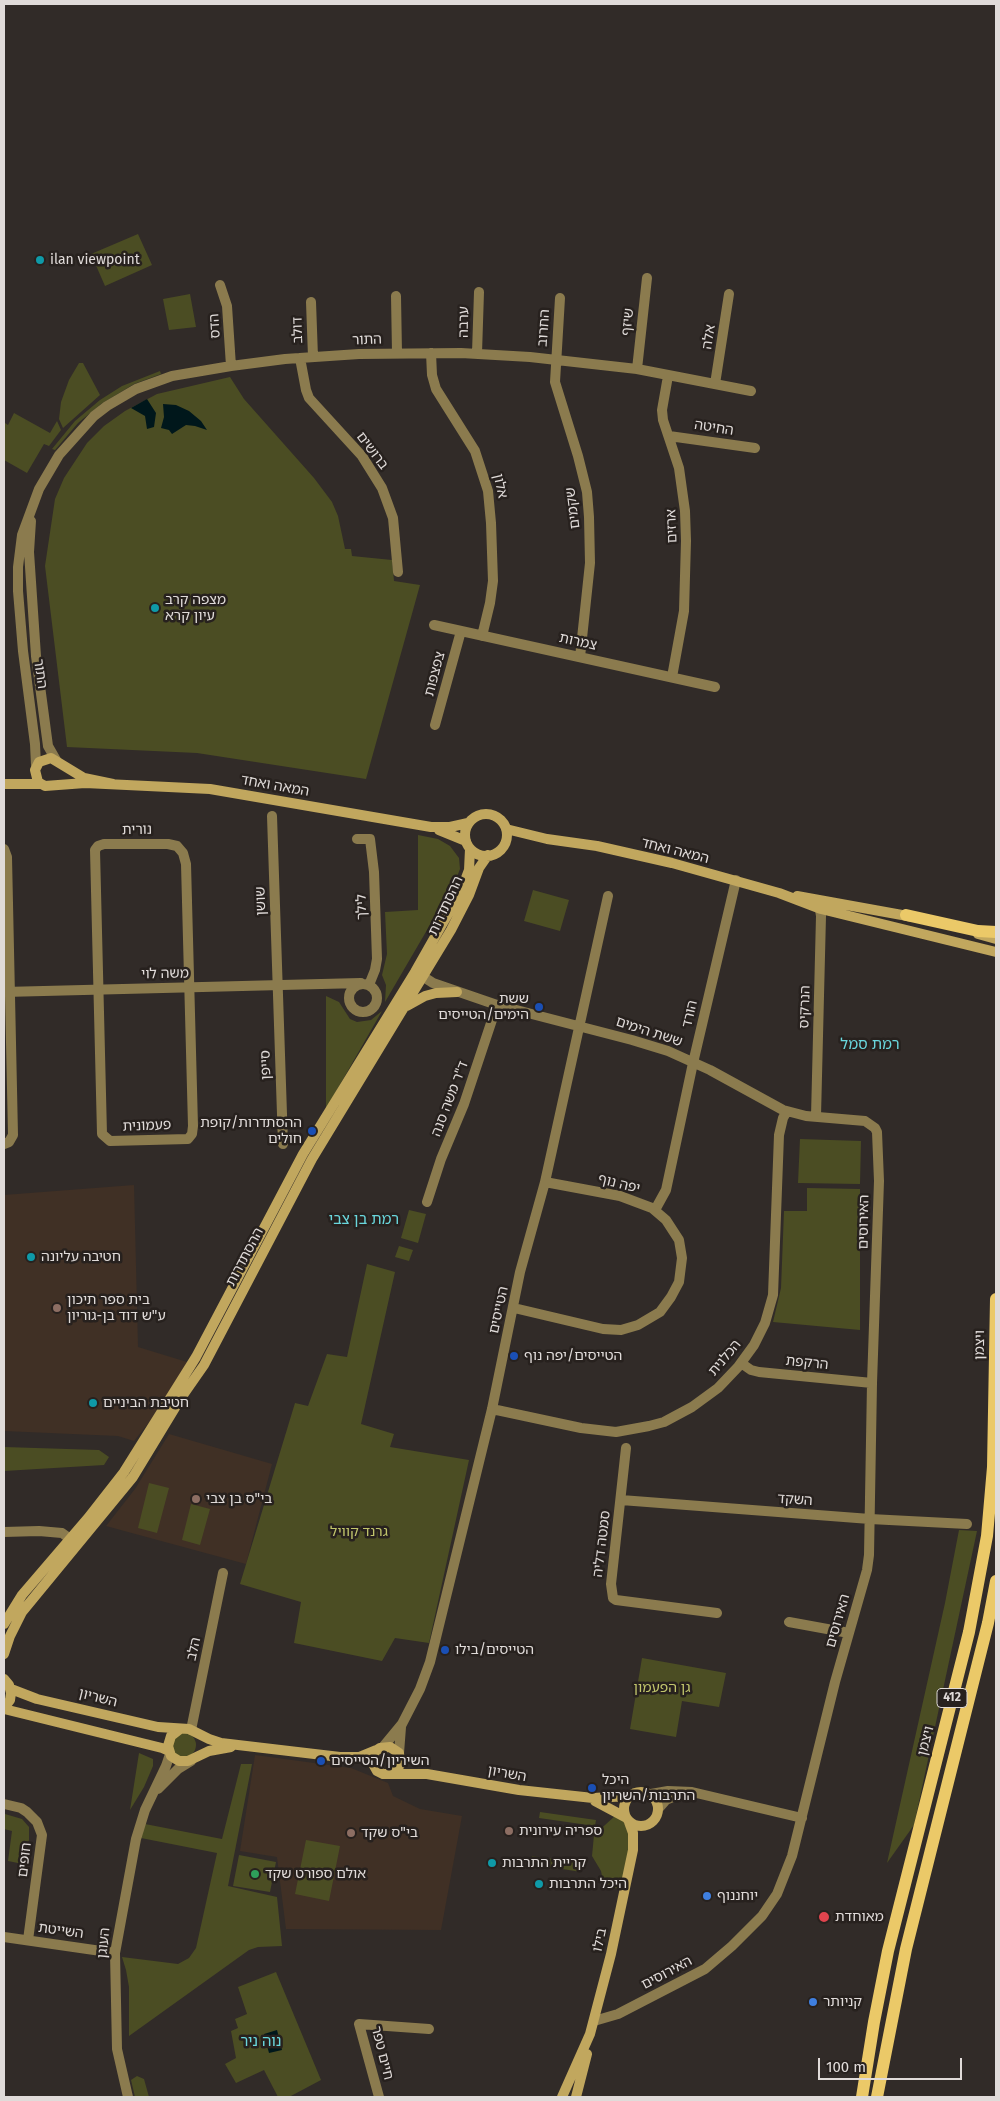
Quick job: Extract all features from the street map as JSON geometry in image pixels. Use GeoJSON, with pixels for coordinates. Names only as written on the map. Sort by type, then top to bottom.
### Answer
{"type":"FeatureCollection","features":[{"type":"Feature","properties":{"kind":"main road"},"geometry":{"type":"LineString","coordinates":[[906,915],[978,931],[996,932]]}},
{"type":"Feature","properties":{"kind":"main road","name":"ויצמן"},"geometry":{"type":"LineString","coordinates":[[862,2095],[888,1952],[966,1642],[987,1536],[993,1467],[996,1299]]}},
{"type":"Feature","properties":{"kind":"main road","name":"412"},"geometry":{"type":"LineString","coordinates":[[877,2097],[906,1949],[988,1623],[996,1581]]}},
{"type":"Feature","properties":{"kind":"street","name":"שיזף"},"geometry":{"type":"LineString","coordinates":[[637,369],[647,278]]}},
{"type":"Feature","properties":{"kind":"street","name":"הדס"},"geometry":{"type":"LineString","coordinates":[[220,285],[227,306],[231,366]]}},
{"type":"Feature","properties":{"kind":"street","name":"ערבה"},"geometry":{"type":"LineString","coordinates":[[477,353],[479,292]]}},
{"type":"Feature","properties":{"kind":"street","name":"אלה"},"geometry":{"type":"LineString","coordinates":[[715,384],[729,294]]}},
{"type":"Feature","properties":{"kind":"street"},"geometry":{"type":"LineString","coordinates":[[396,296],[397,353]]}},
{"type":"Feature","properties":{"kind":"street","name":"החרוב"},"geometry":{"type":"LineString","coordinates":[[555,360],[560,298]]}},
{"type":"Feature","properties":{"kind":"street","name":"דולב"},"geometry":{"type":"LineString","coordinates":[[311,302],[313,357]]}},
{"type":"Feature","properties":{"kind":"street","name":"התור"},"geometry":{"type":"LineString","coordinates":[[35,768],[35,744],[23,651],[18,567],[22,535],[35,498],[59,455],[81,429],[107,406],[136,389],[172,376],[231,366],[300,358],[397,353],[477,353],[637,369],[751,392]]}},
{"type":"Feature","properties":{"kind":"street","name":"אלון"},"geometry":{"type":"LineString","coordinates":[[431,353],[432,375],[436,389],[475,451],[488,491],[493,581],[490,604],[482,636]]}},
{"type":"Feature","properties":{"kind":"street","name":"ברושים"},"geometry":{"type":"LineString","coordinates":[[300,358],[306,390],[310,398],[324,417],[358,451],[382,488],[393,518],[398,572]]}},
{"type":"Feature","properties":{"kind":"street","name":"שקמים"},"geometry":{"type":"LineString","coordinates":[[555,360],[556,391],[578,456],[588,503],[590,563],[580,657]]}},
{"type":"Feature","properties":{"kind":"street","name":"ארזים"},"geometry":{"type":"LineString","coordinates":[[668,376],[662,410],[679,468],[683,491],[686,541],[684,611],[672,677]]}},
{"type":"Feature","properties":{"kind":"street","name":"החיטה"},"geometry":{"type":"LineString","coordinates":[[669,436],[755,448]]}},
{"type":"Feature","properties":{"kind":"street","name":"התור"},"geometry":{"type":"LineString","coordinates":[[35,498],[29,552],[36,656],[48,746],[58,762]]}},
{"type":"Feature","properties":{"kind":"street","name":"צמרות"},"geometry":{"type":"LineString","coordinates":[[434,625],[715,687]]}},
{"type":"Feature","properties":{"kind":"street","name":"צפצפות"},"geometry":{"type":"LineString","coordinates":[[435,725],[461,631]]}},
{"type":"Feature","properties":{"kind":"street"},"geometry":{"type":"LineString","coordinates":[[43,759],[58,762],[63,776],[55,786],[4,784],[15,782],[35,768],[43,759]]}},
{"type":"Feature","properties":{"kind":"street","name":"המאה ואחד"},"geometry":{"type":"LineString","coordinates":[[58,762],[72,773],[84,778],[113,784]]}},
{"type":"Feature","properties":{"kind":"street"},"geometry":{"type":"LineString","coordinates":[[35,768],[35,778],[40,784]]}},
{"type":"Feature","properties":{"kind":"street","name":"המאה ואחד"},"geometry":{"type":"LineString","coordinates":[[55,786],[73,783],[210,789],[431,827],[450,827],[468,823]]}},
{"type":"Feature","properties":{"kind":"street"},"geometry":{"type":"LineString","coordinates":[[487,814],[499,818],[506,829],[506,839],[500,850],[488,856],[475,853],[468,845],[465,835],[468,823],[476,816],[487,814]]}},
{"type":"Feature","properties":{"kind":"street","name":"שושן"},"geometry":{"type":"LineString","coordinates":[[272,816],[277,985]]}},
{"type":"Feature","properties":{"kind":"street","name":"המאה ואחד"},"geometry":{"type":"LineString","coordinates":[[431,827],[468,845]]}},
{"type":"Feature","properties":{"kind":"street","name":"המאה ואחד"},"geometry":{"type":"LineString","coordinates":[[506,829],[598,846],[736,880],[996,952]]}},
{"type":"Feature","properties":{"kind":"street","name":"המאה ואחד"},"geometry":{"type":"LineString","coordinates":[[504,844],[534,835]]}},
{"type":"Feature","properties":{"kind":"street","name":"לילך"},"geometry":{"type":"LineString","coordinates":[[357,839],[370,839],[374,872],[377,959],[375,970],[365,984]]}},
{"type":"Feature","properties":{"kind":"street","name":"נורית"},"geometry":{"type":"LineString","coordinates":[[99,989],[95,850],[98,846],[104,844],[168,844],[177,846],[183,853],[186,864],[190,988]]}},
{"type":"Feature","properties":{"kind":"street","name":"ההסתדרות"},"geometry":{"type":"LineString","coordinates":[[4,1624],[22,1595],[133,1478],[178,1403],[204,1366],[312,1159],[406,1007],[462,891],[469,870],[468,845]]}},
{"type":"Feature","properties":{"kind":"street"},"geometry":{"type":"LineString","coordinates":[[4,849],[7,857],[7,992],[13,1136],[9,1142],[4,1144]]}},
{"type":"Feature","properties":{"kind":"street","name":"ההסתדרות"},"geometry":{"type":"LineString","coordinates":[[4,1654],[12,1630],[22,1612],[124,1472],[196,1357],[303,1154],[420,975],[452,930],[469,895],[479,868],[488,856]]}},
{"type":"Feature","properties":{"kind":"street","name":"הורד"},"geometry":{"type":"LineString","coordinates":[[655,1210],[666,1190],[693,1062],[736,880]]}},
{"type":"Feature","properties":{"kind":"street","name":"הטייסים"},"geometry":{"type":"LineString","coordinates":[[379,1749],[402,1724],[420,1689],[430,1662],[492,1409],[529,1234],[545,1182],[608,896]]}},
{"type":"Feature","properties":{"kind":"street","name":"המאה ואחד"},"geometry":{"type":"LineString","coordinates":[[820,904],[906,915],[996,940]]}},
{"type":"Feature","properties":{"kind":"street","name":"הנרקיס"},"geometry":{"type":"LineString","coordinates":[[816,1116],[820,904]]}},
{"type":"Feature","properties":{"kind":"street","name":"ששת הימים"},"geometry":{"type":"LineString","coordinates":[[420,975],[457,992],[497,1005],[655,1046],[693,1062],[786,1111],[860,1120],[870,1123]]}},
{"type":"Feature","properties":{"kind":"street"},"geometry":{"type":"LineString","coordinates":[[326,985],[345,995],[350,1004],[357,1011],[364,1012],[377,1001],[376,992],[365,984],[352,987],[350,991],[350,1004]]}},
{"type":"Feature","properties":{"kind":"street","name":"משה לוי"},"geometry":{"type":"LineString","coordinates":[[7,992],[365,984]]}},
{"type":"Feature","properties":{"kind":"street","name":"סייפן"},"geometry":{"type":"LineString","coordinates":[[277,985],[283,1144]]}},
{"type":"Feature","properties":{"kind":"street","name":"פעמונית"},"geometry":{"type":"LineString","coordinates":[[99,989],[102,1134],[110,1141],[188,1139],[192,1134],[190,988]]}},
{"type":"Feature","properties":{"kind":"street"},"geometry":{"type":"LineString","coordinates":[[406,1007],[425,996],[457,992]]}},
{"type":"Feature","properties":{"kind":"street","name":"ד\"ר משה סנה"},"geometry":{"type":"LineString","coordinates":[[427,1202],[441,1159],[464,1104],[497,1005]]}},
{"type":"Feature","properties":{"kind":"street","name":"הכלנית"},"geometry":{"type":"LineString","coordinates":[[492,1409],[594,1430],[616,1432],[633,1430],[664,1422],[692,1407],[718,1388],[741,1363],[760,1333],[773,1295],[780,1135],[786,1111]]}},
{"type":"Feature","properties":{"kind":"street","name":"האירוסים"},"geometry":{"type":"LineString","coordinates":[[594,2021],[618,2014],[705,1968],[762,1916],[780,1889],[792,1856],[835,1682],[867,1570],[871,1537],[872,1384],[879,1181],[877,1132],[870,1123]]}},
{"type":"Feature","properties":{"kind":"street","name":"יפה נוף"},"geometry":{"type":"LineString","coordinates":[[514,1308],[608,1329],[629,1328],[653,1317],[666,1305],[676,1290],[682,1268],[678,1240],[666,1220],[655,1210],[620,1196],[545,1182]]}},
{"type":"Feature","properties":{"kind":"street","name":"הרקפת"},"geometry":{"type":"LineString","coordinates":[[741,1363],[759,1372],[872,1384]]}},
{"type":"Feature","properties":{"kind":"street","name":"סמטה דליה"},"geometry":{"type":"LineString","coordinates":[[626,1448],[611,1584],[613,1598],[616,1600],[717,1613]]}},
{"type":"Feature","properties":{"kind":"street","name":"השקד"},"geometry":{"type":"LineString","coordinates":[[621,1500],[870,1519],[967,1524]]}},
{"type":"Feature","properties":{"kind":"street"},"geometry":{"type":"LineString","coordinates":[[4,1532],[62,1533],[74,1542]]}},
{"type":"Feature","properties":{"kind":"street","name":"הלב"},"geometry":{"type":"LineString","coordinates":[[193,1732],[223,1573]]}},
{"type":"Feature","properties":{"kind":"street"},"geometry":{"type":"LineString","coordinates":[[789,1622],[849,1633]]}},
{"type":"Feature","properties":{"kind":"street"},"geometry":{"type":"LineString","coordinates":[[4,1679],[11,1690],[10,1700],[4,1708],[162,1748],[177,1760],[184,1762],[209,1751],[244,1745]]}},
{"type":"Feature","properties":{"kind":"street","name":"השריון"},"geometry":{"type":"LineString","coordinates":[[11,1690],[158,1727],[180,1729]]}},
{"type":"Feature","properties":{"kind":"street","name":"הטייסים"},"geometry":{"type":"LineString","coordinates":[[400,1756],[399,1741],[402,1724]]}},
{"type":"Feature","properties":{"kind":"street"},"geometry":{"type":"LineString","coordinates":[[169,1752],[169,1738],[180,1729],[221,1742],[340,1757],[358,1756],[379,1749],[393,1748],[400,1756],[399,1767],[393,1773],[383,1774],[375,1769],[340,1757]]}},
{"type":"Feature","properties":{"kind":"street"},"geometry":{"type":"LineString","coordinates":[[193,1732],[201,1746],[193,1759]]}},
{"type":"Feature","properties":{"kind":"street"},"geometry":{"type":"LineString","coordinates":[[375,1769],[372,1760],[379,1749]]}},
{"type":"Feature","properties":{"kind":"street","name":"העוגן"},"geometry":{"type":"LineString","coordinates":[[128,2097],[117,2050],[115,1953],[136,1839],[152,1795],[166,1766],[169,1752]]}},
{"type":"Feature","properties":{"kind":"street","name":"השריון"},"geometry":{"type":"LineString","coordinates":[[400,1756],[408,1766],[427,1774]]}},
{"type":"Feature","properties":{"kind":"street","name":"העוגן"},"geometry":{"type":"LineString","coordinates":[[152,1795],[178,1769],[193,1759]]}},
{"type":"Feature","properties":{"kind":"street","name":"השריון"},"geometry":{"type":"LineString","coordinates":[[393,1773],[427,1774],[519,1790],[582,1797],[610,1799],[629,1796]]}},
{"type":"Feature","properties":{"kind":"street"},"geometry":{"type":"LineString","coordinates":[[692,1792],[666,1800],[659,1808],[655,1819],[647,1825],[637,1826],[627,1819],[623,1808],[629,1796],[641,1791],[651,1794],[668,1791],[692,1792],[802,1818]]}},
{"type":"Feature","properties":{"kind":"street"},"geometry":{"type":"LineString","coordinates":[[651,1794],[659,1808]]}},
{"type":"Feature","properties":{"kind":"street","name":"השריון"},"geometry":{"type":"LineString","coordinates":[[582,1797],[609,1806],[627,1819]]}},
{"type":"Feature","properties":{"kind":"street","name":"חופים"},"geometry":{"type":"LineString","coordinates":[[4,1804],[21,1808],[27,1812],[37,1822],[42,1835],[28,1940]]}},
{"type":"Feature","properties":{"kind":"street","name":"בילו"},"geometry":{"type":"LineString","coordinates":[[576,2097],[590,2034],[612,1954],[633,1850],[632,1833],[627,1819]]}},
{"type":"Feature","properties":{"kind":"street","name":"בילו"},"geometry":{"type":"LineString","coordinates":[[633,1850],[647,1825]]}},
{"type":"Feature","properties":{"kind":"street","name":"השייטת"},"geometry":{"type":"LineString","coordinates":[[4,1937],[115,1953]]}},
{"type":"Feature","properties":{"kind":"street","name":"חיים טפר"},"geometry":{"type":"LineString","coordinates":[[379,2097],[358,2024],[429,2029]]}},
{"type":"Feature","properties":{"kind":"street","name":"בילו"},"geometry":{"type":"LineString","coordinates":[[562,2097],[590,2034]]}},
{"type":"Feature","properties":{"kind":"shaded area"},"geometry":{"type":"Polygon","coordinates":[[[134,1185],[138,1347],[187,1362],[151,1420],[134,1441],[118,1436],[4,1431],[4,1195],[134,1185]]]}},
{"type":"Feature","properties":{"kind":"shaded area","name":"בי\"ס בן צבי"},"geometry":{"type":"Polygon","coordinates":[[[169,1434],[272,1464],[246,1564],[106,1526],[135,1489],[169,1434]]]}},
{"type":"Feature","properties":{"kind":"shaded area","name":"בי\"ס שקד"},"geometry":{"type":"Polygon","coordinates":[[[255,1755],[351,1768],[388,1783],[393,1796],[420,1809],[462,1816],[441,1930],[286,1929],[277,1857],[240,1851],[255,1755]]]}},
{"type":"Feature","properties":{"kind":"green space"},"geometry":{"type":"Polygon","coordinates":[[[138,234],[152,265],[105,286],[91,254],[138,234]]]}},
{"type":"Feature","properties":{"kind":"green space"},"geometry":{"type":"Polygon","coordinates":[[[190,294],[196,327],[169,330],[163,299],[190,294]]]}},
{"type":"Feature","properties":{"kind":"green space"},"geometry":{"type":"Polygon","coordinates":[[[79,363],[83,363],[100,395],[63,428],[59,419],[61,402],[69,380],[79,363]]]}},
{"type":"Feature","properties":{"kind":"green space"},"geometry":{"type":"Polygon","coordinates":[[[160,371],[161,374],[134,384],[101,404],[78,423],[55,450],[52,449],[75,421],[100,400],[122,386],[160,371]]]}},
{"type":"Feature","properties":{"kind":"green space"},"geometry":{"type":"Polygon","coordinates":[[[230,377],[244,399],[314,478],[332,502],[338,516],[345,549],[351,549],[352,556],[392,560],[394,581],[420,585],[366,779],[197,753],[67,747],[45,566],[55,499],[64,478],[87,443],[104,426],[125,411],[157,394],[230,377]]]}},
{"type":"Feature","properties":{"kind":"green space"},"geometry":{"type":"Polygon","coordinates":[[[14,413],[50,433],[57,421],[61,430],[49,446],[44,444],[27,473],[4,460],[4,425],[5,423],[8,425],[14,413]]]}},
{"type":"Feature","properties":{"kind":"green space"},"geometry":{"type":"Polygon","coordinates":[[[418,835],[438,839],[450,846],[459,858],[460,869],[455,882],[385,1002],[386,985],[382,975],[387,954],[385,912],[418,910],[418,835]]]}},
{"type":"Feature","properties":{"kind":"green space"},"geometry":{"type":"Polygon","coordinates":[[[533,890],[569,900],[560,931],[524,921],[533,890]]]}},
{"type":"Feature","properties":{"kind":"green space"},"geometry":{"type":"Polygon","coordinates":[[[326,996],[339,1002],[350,1019],[357,1022],[371,1020],[382,1011],[326,1109],[326,996]]]}},
{"type":"Feature","properties":{"kind":"green space"},"geometry":{"type":"Polygon","coordinates":[[[800,1139],[861,1141],[860,1184],[798,1183],[800,1139]]]}},
{"type":"Feature","properties":{"kind":"green space"},"geometry":{"type":"Polygon","coordinates":[[[807,1188],[860,1189],[860,1330],[773,1322],[781,1288],[784,1211],[807,1211],[807,1188]]]}},
{"type":"Feature","properties":{"kind":"green space"},"geometry":{"type":"Polygon","coordinates":[[[409,1210],[426,1214],[418,1243],[401,1238],[409,1210]]]}},
{"type":"Feature","properties":{"kind":"green space"},"geometry":{"type":"Polygon","coordinates":[[[399,1246],[413,1250],[409,1261],[395,1257],[399,1246]]]}},
{"type":"Feature","properties":{"kind":"green space","name":"גרנד קוויל"},"geometry":{"type":"Polygon","coordinates":[[[367,1264],[395,1272],[361,1424],[394,1434],[390,1447],[469,1460],[429,1643],[395,1638],[382,1661],[294,1643],[301,1602],[240,1584],[295,1403],[308,1406],[327,1354],[347,1357],[367,1264]]]}},
{"type":"Feature","properties":{"kind":"green space"},"geometry":{"type":"Polygon","coordinates":[[[4,1447],[99,1450],[109,1457],[104,1465],[4,1471],[4,1447]]]}},
{"type":"Feature","properties":{"kind":"green space"},"geometry":{"type":"Polygon","coordinates":[[[149,1483],[169,1488],[157,1533],[138,1528],[149,1483]]]}},
{"type":"Feature","properties":{"kind":"green space"},"geometry":{"type":"Polygon","coordinates":[[[191,1504],[210,1509],[200,1545],[182,1540],[191,1504]]]}},
{"type":"Feature","properties":{"kind":"green space"},"geometry":{"type":"Polygon","coordinates":[[[959,1530],[977,1531],[914,1825],[887,1863],[945,1603],[959,1530]]]}},
{"type":"Feature","properties":{"kind":"green space","name":"גן הפעמון"},"geometry":{"type":"Polygon","coordinates":[[[642,1658],[726,1673],[719,1707],[682,1701],[676,1737],[630,1729],[642,1658]]]}},
{"type":"Feature","properties":{"kind":"green space"},"geometry":{"type":"Polygon","coordinates":[[[184,1733],[192,1737],[196,1745],[192,1753],[184,1757],[176,1753],[172,1745],[176,1737],[184,1733]]]}},
{"type":"Feature","properties":{"kind":"green space"},"geometry":{"type":"Polygon","coordinates":[[[139,1753],[153,1759],[153,1766],[144,1787],[130,1810],[139,1753]]]}},
{"type":"Feature","properties":{"kind":"green space"},"geometry":{"type":"Polygon","coordinates":[[[241,1764],[252,1764],[228,1886],[277,1897],[282,1946],[258,1947],[249,1950],[129,2036],[129,1987],[122,1957],[178,1964],[189,1958],[196,1948],[217,1853],[141,1838],[145,1824],[222,1839],[241,1764]]]}},
{"type":"Feature","properties":{"kind":"green space"},"geometry":{"type":"Polygon","coordinates":[[[540,1812],[596,1820],[595,1826],[539,1818],[540,1812]]]}},
{"type":"Feature","properties":{"kind":"green space"},"geometry":{"type":"Polygon","coordinates":[[[5,1814],[22,1819],[29,1827],[29,1840],[23,1864],[8,1861],[12,1831],[4,1829],[5,1814]]]}},
{"type":"Feature","properties":{"kind":"green space"},"geometry":{"type":"Polygon","coordinates":[[[616,1815],[622,1819],[630,1833],[630,1846],[620,1889],[604,1886],[601,1871],[592,1856],[594,1835],[616,1815]]]}},
{"type":"Feature","properties":{"kind":"green space"},"geometry":{"type":"Polygon","coordinates":[[[306,1840],[340,1846],[329,1901],[295,1894],[306,1840]]]}},
{"type":"Feature","properties":{"kind":"green space","name":"אולם ספורט שקד"},"geometry":{"type":"Polygon","coordinates":[[[239,1855],[276,1862],[270,1892],[233,1886],[239,1855]]]}},
{"type":"Feature","properties":{"kind":"green space"},"geometry":{"type":"Polygon","coordinates":[[[532,1856],[582,1863],[581,1872],[531,1864],[532,1856]]]}},
{"type":"Feature","properties":{"kind":"green space"},"geometry":{"type":"Polygon","coordinates":[[[276,1972],[321,2080],[289,2097],[278,2097],[264,2070],[236,2083],[225,2064],[236,2058],[231,2031],[238,2028],[235,2019],[247,2014],[238,1987],[276,1972]]]}},
{"type":"Feature","properties":{"kind":"green space"},"geometry":{"type":"Polygon","coordinates":[[[137,2076],[144,2079],[149,2097],[135,2097],[131,2080],[137,2076]]]}},
{"type":"Feature","properties":{"kind":"water"},"geometry":{"type":"Polygon","coordinates":[[[147,399],[156,413],[154,427],[147,429],[145,416],[131,408],[147,399]]]}},
{"type":"Feature","properties":{"kind":"water"},"geometry":{"type":"Polygon","coordinates":[[[163,404],[176,405],[189,411],[201,421],[207,430],[186,425],[172,434],[169,430],[161,428],[164,417],[163,404]]]}},
{"type":"Feature","properties":{"kind":"water"},"geometry":{"type":"Polygon","coordinates":[[[277,2030],[282,2050],[269,2053],[264,2034],[277,2030]]]}},
{"type":"Feature","properties":{"kind":"place","name":"ilan viewpoint"},"geometry":{"type":"Point","coordinates":[40,260]}},
{"type":"Feature","properties":{"kind":"place","name":"מצפה קרב עיון קרא"},"geometry":{"type":"Point","coordinates":[155,608]}},
{"type":"Feature","properties":{"kind":"place","name":"ששת הימים/הטייסים"},"geometry":{"type":"Point","coordinates":[539,1007]}},
{"type":"Feature","properties":{"kind":"place","name":"ההסתדרות/קופת חולים"},"geometry":{"type":"Point","coordinates":[312,1131]}},
{"type":"Feature","properties":{"kind":"place","name":"חטיבה עליונה"},"geometry":{"type":"Point","coordinates":[31,1257]}},
{"type":"Feature","properties":{"kind":"place","name":"בית ספר תיכון ע\"ש דוד בן-גוריון"},"geometry":{"type":"Point","coordinates":[57,1308]}},
{"type":"Feature","properties":{"kind":"place","name":"הטייסים/יפה נוף"},"geometry":{"type":"Point","coordinates":[514,1356]}},
{"type":"Feature","properties":{"kind":"place","name":"חטיבת הביניים"},"geometry":{"type":"Point","coordinates":[93,1403]}},
{"type":"Feature","properties":{"kind":"place","name":"בי\"ס בן צבי"},"geometry":{"type":"Point","coordinates":[196,1499]}},
{"type":"Feature","properties":{"kind":"place","name":"הטייסים/בילו"},"geometry":{"type":"Point","coordinates":[445,1650]}},
{"type":"Feature","properties":{"kind":"place","name":"השיריון/הטייסים"},"geometry":{"type":"Point","coordinates":[321,1761]}},
{"type":"Feature","properties":{"kind":"place","name":"היכל התרבות/השריון"},"geometry":{"type":"Point","coordinates":[592,1788]}},
{"type":"Feature","properties":{"kind":"place","name":"ספריה עירונית"},"geometry":{"type":"Point","coordinates":[509,1831]}},
{"type":"Feature","properties":{"kind":"place","name":"בי\"ס שקד"},"geometry":{"type":"Point","coordinates":[351,1833]}},
{"type":"Feature","properties":{"kind":"place","name":"קריית התרבות"},"geometry":{"type":"Point","coordinates":[492,1863]}},
{"type":"Feature","properties":{"kind":"place","name":"אולם ספורט שקד"},"geometry":{"type":"Point","coordinates":[255,1874]}},
{"type":"Feature","properties":{"kind":"place","name":"היכל התרבות"},"geometry":{"type":"Point","coordinates":[539,1884]}},
{"type":"Feature","properties":{"kind":"place","name":"יוחננוף"},"geometry":{"type":"Point","coordinates":[707,1896]}},
{"type":"Feature","properties":{"kind":"place","name":"מאוחדת"},"geometry":{"type":"Point","coordinates":[824,1917]}},
{"type":"Feature","properties":{"kind":"place","name":"קניותר"},"geometry":{"type":"Point","coordinates":[813,2002]}},
{"type":"Feature","properties":{"kind":"district","name":"רמת סמל"},"geometry":{"type":"Point","coordinates":[870,1045]}},
{"type":"Feature","properties":{"kind":"district","name":"רמת בן צבי"},"geometry":{"type":"Point","coordinates":[364,1220]}},
{"type":"Feature","properties":{"kind":"district","name":"נוה ניר"},"geometry":{"type":"Point","coordinates":[261,2042]}}]}
